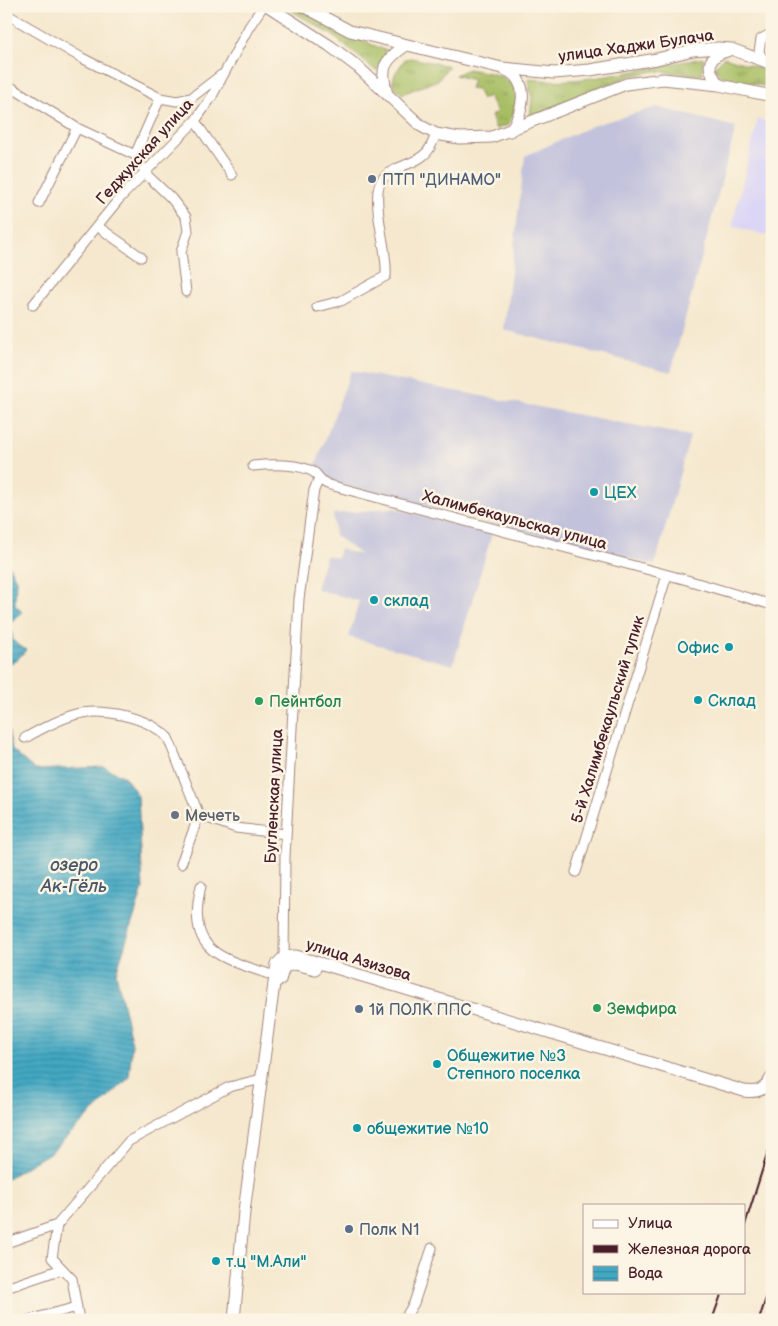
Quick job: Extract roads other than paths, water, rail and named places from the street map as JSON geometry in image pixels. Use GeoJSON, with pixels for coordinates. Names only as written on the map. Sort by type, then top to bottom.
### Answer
{"type":"FeatureCollection","features":[{"type":"Feature","properties":{"kind":"main road"},"geometry":{"type":"LineString","coordinates":[[268,6],[340,53],[421,126],[436,134],[458,138],[482,138],[510,131],[626,84],[663,79],[719,85],[772,96]]}},
{"type":"Feature","properties":{"kind":"main road","name":"улица Хаджи Булача"},"geometry":{"type":"LineString","coordinates":[[303,6],[350,31],[404,46],[502,68],[554,73],[590,70],[657,59],[693,50],[731,50],[768,63]]}},
{"type":"Feature","properties":{"kind":"main road"},"geometry":{"type":"LineString","coordinates":[[387,95],[383,71],[389,56],[404,46]]}},
{"type":"Feature","properties":{"kind":"main road"},"geometry":{"type":"LineString","coordinates":[[719,85],[712,75],[709,66],[719,53],[731,50]]}},
{"type":"Feature","properties":{"kind":"main road"},"geometry":{"type":"LineString","coordinates":[[502,68],[510,71],[516,77],[522,90],[522,111],[510,131]]}},
{"type":"Feature","properties":{"kind":"main road","name":"улица Азизова"},"geometry":{"type":"LineString","coordinates":[[281,969],[296,956],[744,1091],[757,1092],[766,1088],[772,1077]]}},
{"type":"Feature","properties":{"kind":"main road","name":"улица Азизова"},"geometry":{"type":"LineString","coordinates":[[281,969],[295,964],[741,1098],[760,1098],[772,1088]]}},
{"type":"Feature","properties":{"kind":"main road"},"geometry":{"type":"LineString","coordinates":[[234,1320],[260,1079],[281,969]]}},
{"type":"Feature","properties":{"kind":"main road"},"geometry":{"type":"LineString","coordinates":[[239,1320],[252,1192],[281,969]]}},
{"type":"Feature","properties":{"kind":"street","name":"Геджухская улица"},"geometry":{"type":"LineString","coordinates":[[33,305],[144,171],[195,121],[211,98],[223,73],[263,6]]}},
{"type":"Feature","properties":{"kind":"street"},"geometry":{"type":"LineString","coordinates":[[6,14],[82,58],[160,98],[177,101],[191,98],[223,73]]}},
{"type":"Feature","properties":{"kind":"street"},"geometry":{"type":"LineString","coordinates":[[768,63],[760,52],[761,39],[772,33]]}},
{"type":"Feature","properties":{"kind":"street"},"geometry":{"type":"LineString","coordinates":[[6,100],[10,87],[44,106],[77,128],[135,155],[144,171],[172,198],[186,217],[188,224],[181,252],[186,292]]}},
{"type":"Feature","properties":{"kind":"street"},"geometry":{"type":"LineString","coordinates":[[135,155],[160,98]]}},
{"type":"Feature","properties":{"kind":"street"},"geometry":{"type":"LineString","coordinates":[[195,121],[232,175]]}},
{"type":"Feature","properties":{"kind":"street"},"geometry":{"type":"LineString","coordinates":[[39,203],[77,128]]}},
{"type":"Feature","properties":{"kind":"street"},"geometry":{"type":"LineString","coordinates":[[318,307],[341,301],[386,276],[380,227],[380,185],[391,171],[418,160],[426,154],[436,134]]}},
{"type":"Feature","properties":{"kind":"street"},"geometry":{"type":"LineString","coordinates":[[98,226],[141,257]]}},
{"type":"Feature","properties":{"kind":"street","name":"Халимбекаульская улица"},"geometry":{"type":"LineString","coordinates":[[253,466],[277,463],[314,473],[319,479],[330,485],[772,605]]}},
{"type":"Feature","properties":{"kind":"street","name":"Бугленская улица"},"geometry":{"type":"LineString","coordinates":[[281,969],[286,834],[299,599],[314,490],[319,479]]}},
{"type":"Feature","properties":{"kind":"street","name":"5-й Халимбекаульский тупик"},"geometry":{"type":"LineString","coordinates":[[576,872],[667,575]]}},
{"type":"Feature","properties":{"kind":"street"},"geometry":{"type":"LineString","coordinates":[[25,738],[76,714],[129,717],[146,722],[159,729],[168,738],[199,816],[181,864]]}},
{"type":"Feature","properties":{"kind":"street"},"geometry":{"type":"LineString","coordinates":[[199,816],[236,828],[286,834]]}},
{"type":"Feature","properties":{"kind":"street"},"geometry":{"type":"LineString","coordinates":[[201,886],[195,908],[197,928],[217,955],[281,969]]}},
{"type":"Feature","properties":{"kind":"street"},"geometry":{"type":"LineString","coordinates":[[6,1243],[56,1225],[129,1140],[229,1087],[260,1079]]}},
{"type":"Feature","properties":{"kind":"street"},"geometry":{"type":"LineString","coordinates":[[56,1225],[52,1258],[72,1279],[79,1320]]}},
{"type":"Feature","properties":{"kind":"street"},"geometry":{"type":"LineString","coordinates":[[404,1320],[414,1304],[432,1248]]}},
{"type":"Feature","properties":{"kind":"street"},"geometry":{"type":"LineString","coordinates":[[6,1288],[62,1268]]}},
{"type":"Feature","properties":{"kind":"street"},"geometry":{"type":"LineString","coordinates":[[28,1320],[77,1307]]}},
{"type":"Feature","properties":{"kind":"water"},"geometry":{"type":"Polygon","coordinates":[[[6,560],[16,579],[15,605],[22,612],[10,624],[13,641],[26,650],[16,661],[6,665],[6,560]]]}},
{"type":"Feature","properties":{"kind":"water","name":"озеро Ак-Гёль"},"geometry":{"type":"Polygon","coordinates":[[[6,719],[12,750],[35,770],[104,767],[125,777],[138,796],[143,889],[116,973],[132,1044],[129,1078],[51,1152],[6,1179],[6,719]]]}},
{"type":"Feature","properties":{"kind":"railway"},"geometry":{"type":"LineString","coordinates":[[746,1222],[772,1139]]}},
{"type":"Feature","properties":{"kind":"railway"},"geometry":{"type":"LineString","coordinates":[[759,1320],[772,1279]]}},
{"type":"Feature","properties":{"kind":"railway"},"geometry":{"type":"LineString","coordinates":[[712,1320],[721,1294]]}},
{"type":"Feature","properties":{"kind":"place","name":"ПТП \"ДИНАМО\""},"geometry":{"type":"Point","coordinates":[372,179]}},
{"type":"Feature","properties":{"kind":"place","name":"ЦЕХ"},"geometry":{"type":"Point","coordinates":[594,492]}},
{"type":"Feature","properties":{"kind":"place","name":"склад"},"geometry":{"type":"Point","coordinates":[374,600]}},
{"type":"Feature","properties":{"kind":"place","name":"Офис"},"geometry":{"type":"Point","coordinates":[729,647]}},
{"type":"Feature","properties":{"kind":"place","name":"Склад"},"geometry":{"type":"Point","coordinates":[698,700]}},
{"type":"Feature","properties":{"kind":"place","name":"Пейнтбол"},"geometry":{"type":"Point","coordinates":[259,701]}},
{"type":"Feature","properties":{"kind":"place","name":"Мечеть"},"geometry":{"type":"Point","coordinates":[175,815]}},
{"type":"Feature","properties":{"kind":"place","name":"Земфира"},"geometry":{"type":"Point","coordinates":[597,1008]}},
{"type":"Feature","properties":{"kind":"place","name":"1й ПОЛК ППС"},"geometry":{"type":"Point","coordinates":[359,1009]}},
{"type":"Feature","properties":{"kind":"place","name":"Общежитие №3 Степного поселка"},"geometry":{"type":"Point","coordinates":[437,1064]}},
{"type":"Feature","properties":{"kind":"place","name":"общежитие №10"},"geometry":{"type":"Point","coordinates":[357,1128]}},
{"type":"Feature","properties":{"kind":"place","name":"Полк N1"},"geometry":{"type":"Point","coordinates":[349,1229]}},
{"type":"Feature","properties":{"kind":"place","name":"т.ц \"М.Али\""},"geometry":{"type":"Point","coordinates":[216,1261]}}]}
